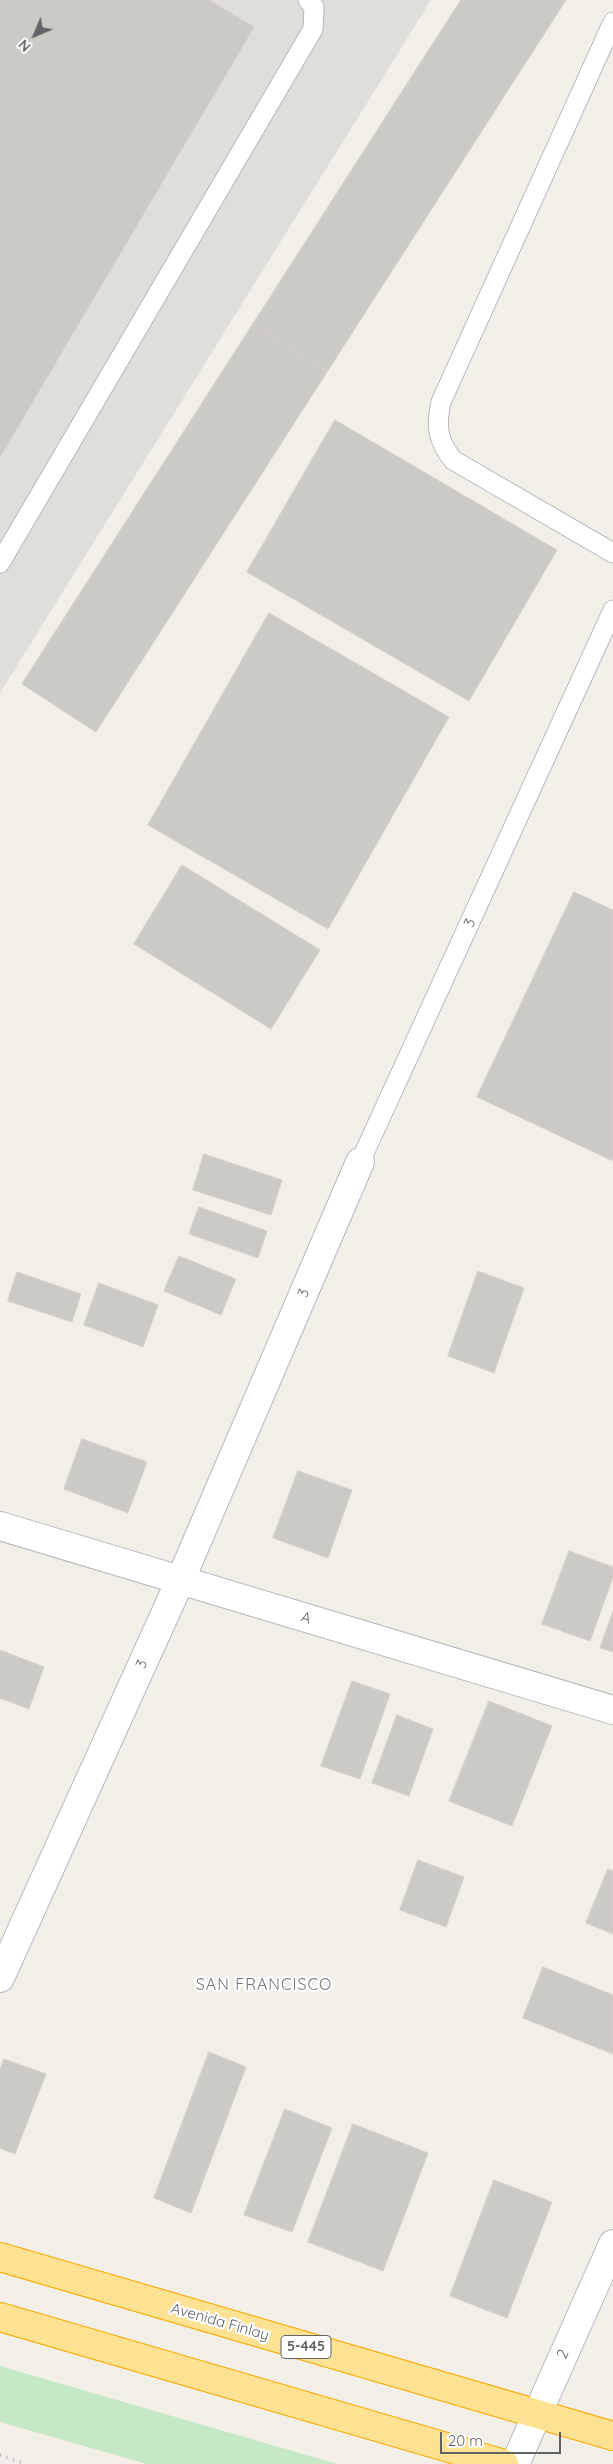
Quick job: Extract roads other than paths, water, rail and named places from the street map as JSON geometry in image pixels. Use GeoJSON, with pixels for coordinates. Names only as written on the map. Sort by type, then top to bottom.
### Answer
{"type":"FeatureCollection","features":[{"type":"Feature","properties":{"kind":"highway","name":"Avenida Finlay"},"geometry":{"type":"LineString","coordinates":[[0,2257],[613,2436]]}},
{"type":"Feature","properties":{"kind":"highway"},"geometry":{"type":"LineString","coordinates":[[0,2316],[504,2464]]}},
{"type":"Feature","properties":{"kind":"street","name":"3"},"geometry":{"type":"LineString","coordinates":[[0,1978],[180,1581],[360,1162]]}},
{"type":"Feature","properties":{"kind":"street","name":"A"},"geometry":{"type":"LineString","coordinates":[[0,1526],[613,1710]]}},
{"type":"Feature","properties":{"kind":"street","name":"2"},"geometry":{"type":"LineString","coordinates":[[515,2464],[613,2244]]}},
{"type":"Feature","properties":{"kind":"lane"},"geometry":{"type":"LineString","coordinates":[[0,563],[313,29],[314,8],[308,0]]}},
{"type":"Feature","properties":{"kind":"lane"},"geometry":{"type":"LineString","coordinates":[[613,22],[441,402],[437,422],[445,450],[454,460],[613,554]]}},
{"type":"Feature","properties":{"kind":"lane","name":"3"},"geometry":{"type":"LineString","coordinates":[[360,1162],[613,610]]}},
{"type":"Feature","properties":{"kind":"railway"},"geometry":{"type":"LineString","coordinates":[[0,2455],[26,2464]]}},
{"type":"Feature","properties":{"kind":"district","name":"SAN FRANCISCO"},"geometry":{"type":"Point","coordinates":[264,1985]}}]}
